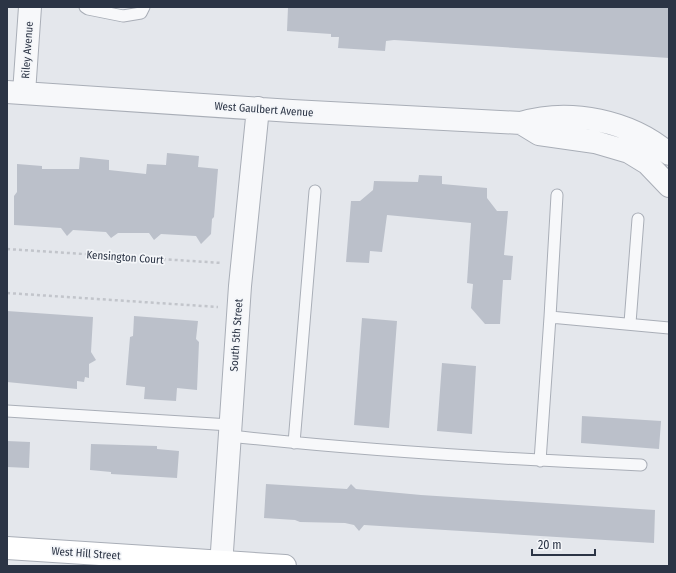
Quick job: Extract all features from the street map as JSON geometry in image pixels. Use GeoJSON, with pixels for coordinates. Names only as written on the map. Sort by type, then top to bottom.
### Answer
{"type":"FeatureCollection","features":[{"type":"Feature","properties":{"kind":"street","name":"Riley Avenue"},"geometry":{"type":"LineString","coordinates":[[16,92],[30,7]]}},
{"type":"Feature","properties":{"kind":"street","name":"West Gaulbert Avenue"},"geometry":{"type":"LineString","coordinates":[[16,92],[343,114],[521,123],[539,118],[576,118],[616,125],[644,137],[658,145],[669,154]]}},
{"type":"Feature","properties":{"kind":"street","name":"South 5th Street"},"geometry":{"type":"LineString","coordinates":[[221,564],[238,308],[258,108]]}},
{"type":"Feature","properties":{"kind":"street","name":"West Gaulbert Avenue"},"geometry":{"type":"LineString","coordinates":[[521,123],[539,134],[595,142],[629,152],[647,162],[669,186]]}},
{"type":"Feature","properties":{"kind":"street","name":"West Hill Street"},"geometry":{"type":"LineString","coordinates":[[7,548],[221,564],[285,566]]}},
{"type":"Feature","properties":{"kind":"lane"},"geometry":{"type":"LineString","coordinates":[[85,7],[88,9],[123,16],[141,13],[144,7]]}},
{"type":"Feature","properties":{"kind":"lane"},"geometry":{"type":"LineString","coordinates":[[294,443],[315,191]]}},
{"type":"Feature","properties":{"kind":"lane"},"geometry":{"type":"LineString","coordinates":[[540,460],[557,195]]}},
{"type":"Feature","properties":{"kind":"lane"},"geometry":{"type":"LineString","coordinates":[[630,323],[638,219]]}},
{"type":"Feature","properties":{"kind":"lane"},"geometry":{"type":"LineString","coordinates":[[550,317],[630,323],[669,328]]}},
{"type":"Feature","properties":{"kind":"lane"},"geometry":{"type":"LineString","coordinates":[[7,411],[230,431],[294,443],[341,448],[641,465]]}},
{"type":"Feature","properties":{"kind":"path","name":"Kensington Court"},"geometry":{"type":"LineString","coordinates":[[7,249],[242,265]]}},
{"type":"Feature","properties":{"kind":"path"},"geometry":{"type":"LineString","coordinates":[[7,293],[238,308]]}},
{"type":"Feature","properties":{"kind":"building"},"geometry":{"type":"Polygon","coordinates":[[[288,7],[669,7],[669,58],[394,40],[386,41],[385,51],[338,48],[339,37],[331,37],[331,34],[287,31],[288,7]]]}},
{"type":"Feature","properties":{"kind":"building"},"geometry":{"type":"Polygon","coordinates":[[[167,153],[199,156],[198,167],[218,169],[211,234],[201,244],[196,236],[161,234],[154,240],[149,233],[118,233],[111,238],[106,232],[73,230],[67,236],[61,228],[14,225],[14,196],[17,192],[17,164],[42,166],[42,169],[79,169],[80,157],[109,160],[109,170],[146,174],[147,164],[166,165],[167,153]]]}},
{"type":"Feature","properties":{"kind":"building"},"geometry":{"type":"Polygon","coordinates":[[[419,175],[442,176],[442,184],[487,188],[487,198],[497,211],[508,211],[504,255],[513,256],[511,280],[503,280],[500,324],[485,324],[471,308],[473,284],[467,283],[471,223],[387,215],[382,252],[370,251],[369,263],[346,262],[351,201],[360,201],[373,190],[374,181],[418,182],[419,175]]]}},
{"type":"Feature","properties":{"kind":"building"},"geometry":{"type":"Polygon","coordinates":[[[7,311],[93,317],[91,352],[96,360],[89,364],[89,378],[85,377],[84,382],[77,381],[77,389],[7,382],[7,311]]]}},
{"type":"Feature","properties":{"kind":"building"},"geometry":{"type":"Polygon","coordinates":[[[134,316],[198,321],[196,339],[199,342],[197,390],[177,388],[176,401],[144,399],[145,387],[126,385],[130,337],[133,336],[134,316]]]}},
{"type":"Feature","properties":{"kind":"building"},"geometry":{"type":"Polygon","coordinates":[[[362,318],[397,321],[389,428],[354,425],[362,318]]]}},
{"type":"Feature","properties":{"kind":"building"},"geometry":{"type":"Polygon","coordinates":[[[442,363],[476,366],[472,434],[437,431],[442,363]]]}},
{"type":"Feature","properties":{"kind":"building"},"geometry":{"type":"Polygon","coordinates":[[[582,416],[661,421],[659,449],[581,443],[582,416]]]}},
{"type":"Feature","properties":{"kind":"building"},"geometry":{"type":"Polygon","coordinates":[[[7,441],[30,442],[29,468],[7,467],[7,441]]]}},
{"type":"Feature","properties":{"kind":"building"},"geometry":{"type":"Polygon","coordinates":[[[91,444],[157,446],[157,449],[179,451],[177,478],[111,474],[111,472],[90,470],[91,444]]]}},
{"type":"Feature","properties":{"kind":"building"},"geometry":{"type":"Polygon","coordinates":[[[266,484],[347,489],[351,484],[356,489],[421,495],[655,510],[654,543],[364,525],[359,531],[354,525],[345,523],[300,522],[295,520],[264,518],[266,484]]]}}]}
